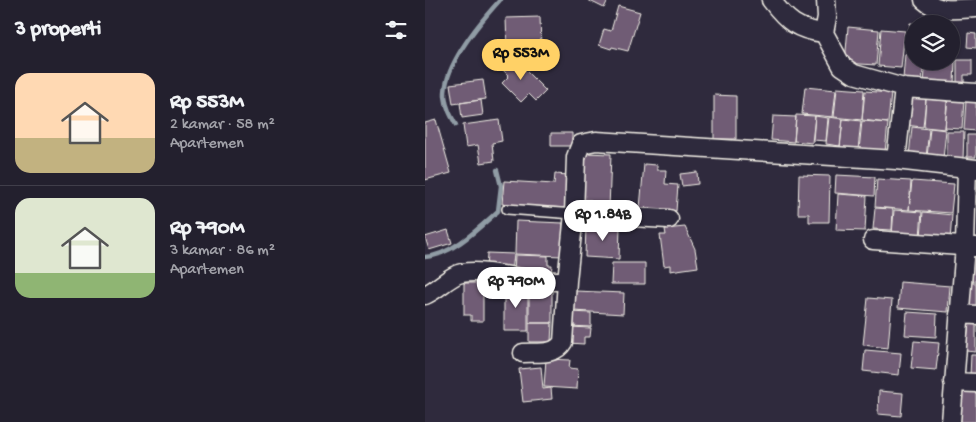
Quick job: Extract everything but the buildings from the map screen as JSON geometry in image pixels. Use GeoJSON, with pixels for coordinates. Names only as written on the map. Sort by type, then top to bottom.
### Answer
{"type":"FeatureCollection","features":[{"type":"Feature","properties":{"kind":"street"},"geometry":{"type":"LineString","coordinates":[[771,0],[791,23],[801,29],[824,33]]}},
{"type":"Feature","properties":{"kind":"street"},"geometry":{"type":"LineString","coordinates":[[826,0],[827,17],[824,33],[841,66],[855,74],[904,88],[976,93]]}},
{"type":"Feature","properties":{"kind":"street"},"geometry":{"type":"LineString","coordinates":[[924,0],[939,9],[976,8]]}},
{"type":"Feature","properties":{"kind":"street"},"geometry":{"type":"LineString","coordinates":[[896,160],[904,88]]}},
{"type":"Feature","properties":{"kind":"street"},"geometry":{"type":"LineString","coordinates":[[523,352],[549,352],[559,348],[563,342],[576,157],[581,144],[586,142],[605,142],[896,160],[971,169],[967,315],[953,382],[951,422]]}},
{"type":"Feature","properties":{"kind":"street"},"geometry":{"type":"LineString","coordinates":[[573,214],[669,219]]}},
{"type":"Feature","properties":{"kind":"street"},"geometry":{"type":"LineString","coordinates":[[873,240],[970,247]]}},
{"type":"Feature","properties":{"kind":"street"},"geometry":{"type":"LineString","coordinates":[[425,295],[435,291],[461,273],[567,281]]}},
{"type":"Feature","properties":{"kind":"street"},"geometry":{"type":"LineString","coordinates":[[953,382],[976,383]]}},
{"type":"Feature","properties":{"kind":"lane"},"geometry":{"type":"LineString","coordinates":[[507,209],[573,214]]}},
{"type":"Feature","properties":{"kind":"waterway"},"geometry":{"type":"LineString","coordinates":[[456,125],[445,96],[450,71],[474,32],[500,0]]}},
{"type":"Feature","properties":{"kind":"waterway"},"geometry":{"type":"LineString","coordinates":[[425,257],[445,252],[455,246],[498,211],[501,186],[497,170]]}}]}
